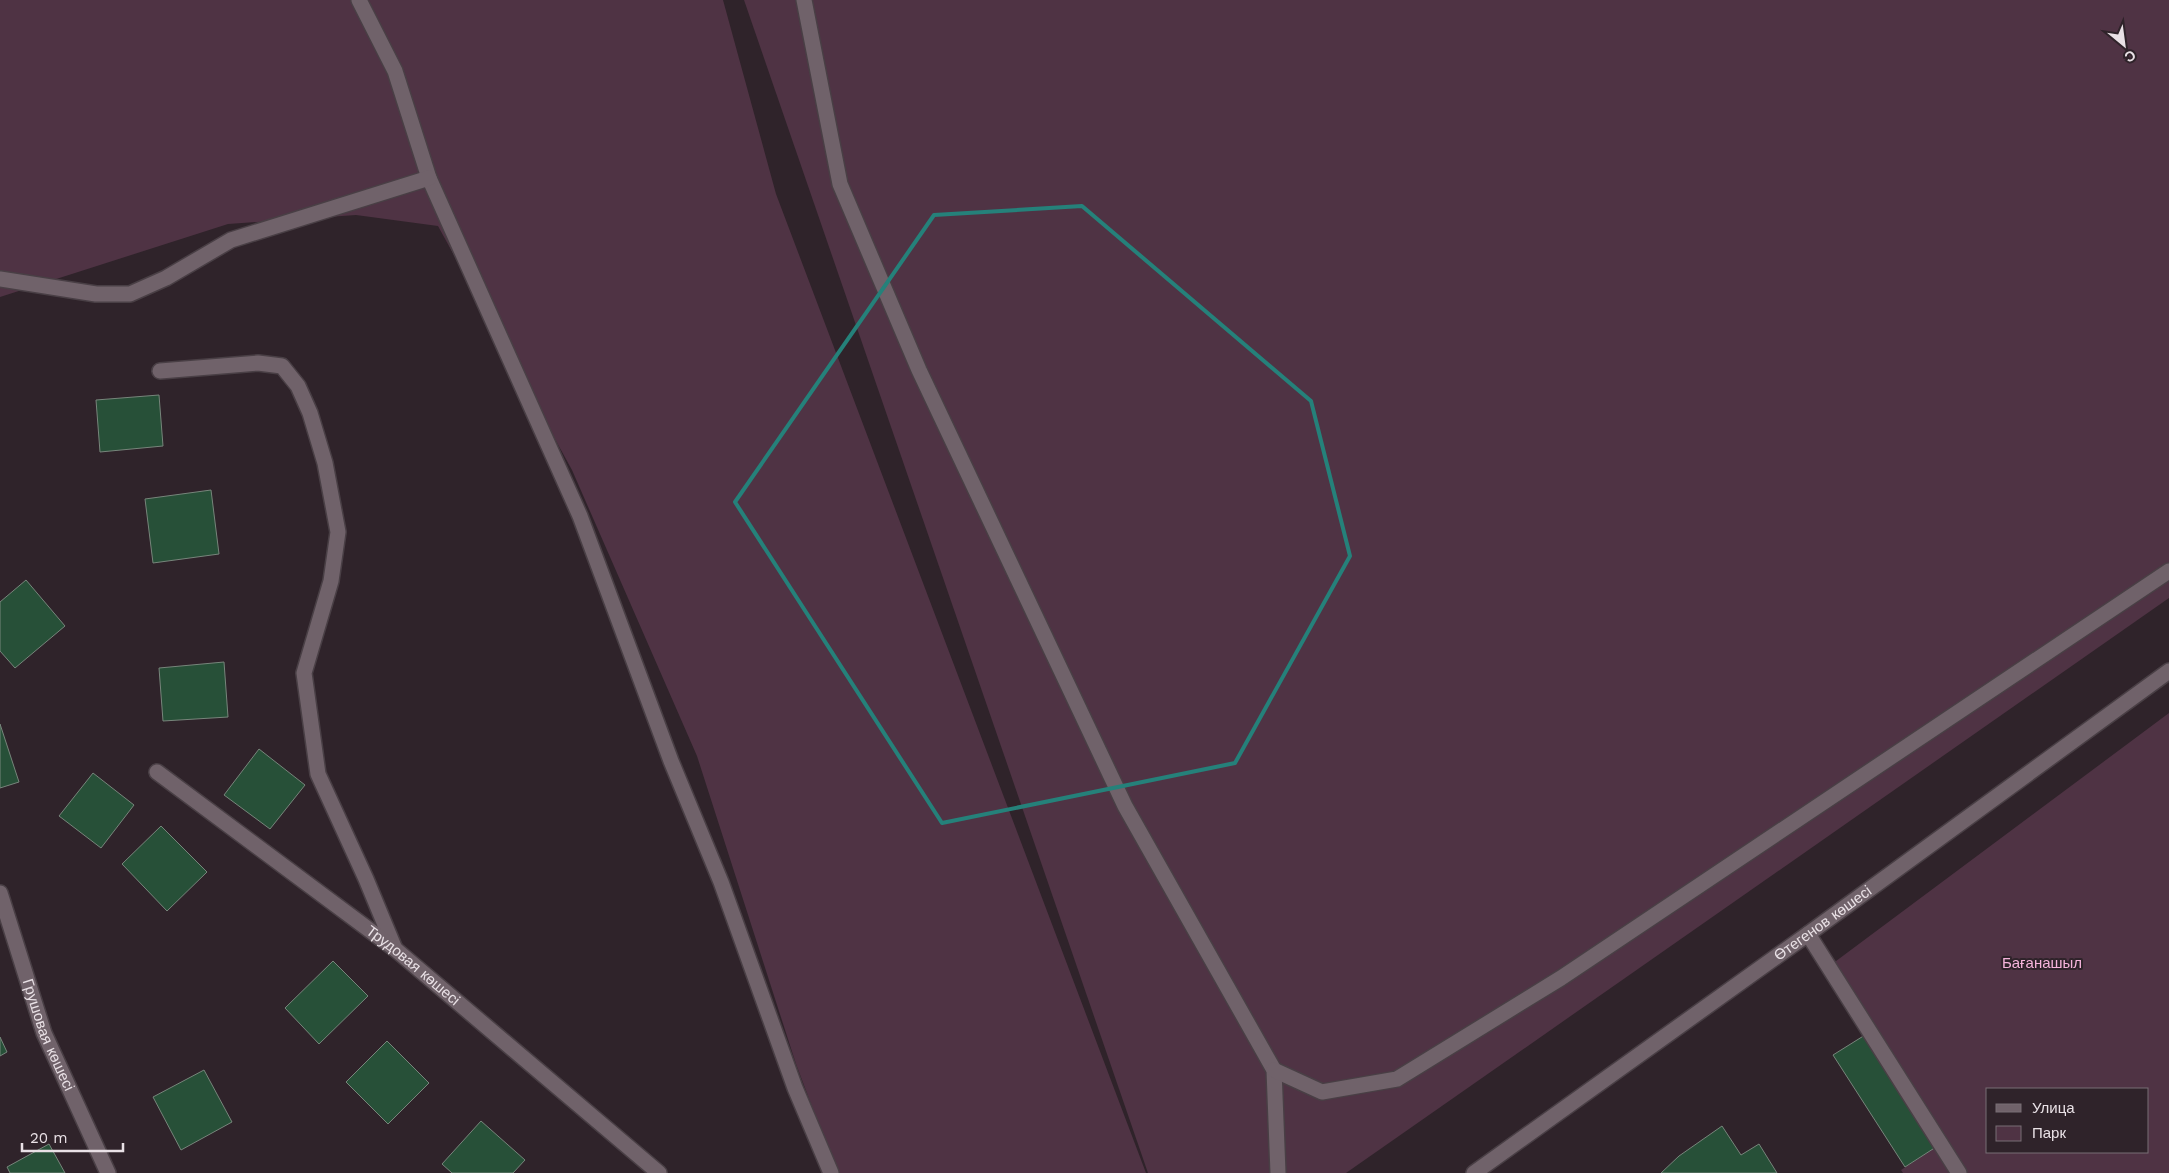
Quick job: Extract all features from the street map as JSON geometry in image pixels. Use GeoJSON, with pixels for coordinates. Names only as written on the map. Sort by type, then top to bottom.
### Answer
{"type":"FeatureCollection","features":[{"type":"Feature","properties":{"kind":"street"},"geometry":{"type":"LineString","coordinates":[[359,0],[395,70],[429,178],[580,516],[670,761],[721,882],[795,1088],[831,1173]]}},
{"type":"Feature","properties":{"kind":"street"},"geometry":{"type":"LineString","coordinates":[[804,0],[840,184],[919,370],[1125,806],[1274,1070],[1278,1173]]}},
{"type":"Feature","properties":{"kind":"street"},"geometry":{"type":"LineString","coordinates":[[0,279],[96,294],[130,294],[166,278],[232,240],[429,178]]}},
{"type":"Feature","properties":{"kind":"street"},"geometry":{"type":"LineString","coordinates":[[160,371],[258,363],[282,366],[298,386],[310,413],[325,463],[338,532],[331,581],[304,673],[318,774],[366,879],[395,949]]}},
{"type":"Feature","properties":{"kind":"street"},"geometry":{"type":"LineString","coordinates":[[1274,1070],[1322,1092],[1397,1079],[1561,978],[2169,571]]}},
{"type":"Feature","properties":{"kind":"street","name":"Өтегенов көшесі"},"geometry":{"type":"LineString","coordinates":[[1474,1173],[1808,934],[2169,671]]}},
{"type":"Feature","properties":{"kind":"street","name":"Трудовая көшесі"},"geometry":{"type":"LineString","coordinates":[[157,772],[395,949],[659,1173]]}},
{"type":"Feature","properties":{"kind":"street","name":"Грушовая көшесі"},"geometry":{"type":"LineString","coordinates":[[0,893],[44,1033],[108,1173]]}},
{"type":"Feature","properties":{"kind":"street"},"geometry":{"type":"LineString","coordinates":[[1808,934],[1960,1173]]}},
{"type":"Feature","properties":{"kind":"highlighted area"},"geometry":{"type":"Polygon","coordinates":[[[1082,206],[1311,401],[1350,556],[1235,763],[942,823],[735,502],[934,215],[1082,206]]]}},
{"type":"Feature","properties":{"kind":"green space"},"geometry":{"type":"Polygon","coordinates":[[[0,0],[723,0],[776,194],[1146,1173],[837,1173],[796,1064],[697,756],[572,470],[438,226],[356,215],[228,224],[0,297],[0,0]]]}},
{"type":"Feature","properties":{"kind":"green space"},"geometry":{"type":"Polygon","coordinates":[[[744,0],[2169,0],[2169,598],[1346,1173],[1148,1173],[744,0]]]}},
{"type":"Feature","properties":{"kind":"green space","name":"Бағанашыл"},"geometry":{"type":"Polygon","coordinates":[[[2169,713],[2169,1173],[1903,1173],[1901,1170],[1936,1147],[1824,970],[2169,713]]]}},
{"type":"Feature","properties":{"kind":"building"},"geometry":{"type":"Polygon","coordinates":[[[159,395],[163,446],[100,452],[96,400],[159,395]]]}},
{"type":"Feature","properties":{"kind":"building"},"geometry":{"type":"Polygon","coordinates":[[[211,490],[219,554],[153,563],[145,499],[211,490]]]}},
{"type":"Feature","properties":{"kind":"building"},"geometry":{"type":"Polygon","coordinates":[[[26,580],[65,626],[15,668],[0,651],[0,602],[26,580]]]}},
{"type":"Feature","properties":{"kind":"building"},"geometry":{"type":"Polygon","coordinates":[[[224,662],[228,717],[163,721],[159,668],[224,662]]]}},
{"type":"Feature","properties":{"kind":"building"},"geometry":{"type":"Polygon","coordinates":[[[0,724],[19,782],[0,788],[0,724]]]}},
{"type":"Feature","properties":{"kind":"building"},"geometry":{"type":"Polygon","coordinates":[[[259,749],[305,785],[270,829],[224,795],[259,749]]]}},
{"type":"Feature","properties":{"kind":"building"},"geometry":{"type":"Polygon","coordinates":[[[93,773],[134,805],[101,848],[59,816],[93,773]]]}},
{"type":"Feature","properties":{"kind":"building"},"geometry":{"type":"Polygon","coordinates":[[[161,826],[207,872],[167,911],[122,864],[161,826]]]}},
{"type":"Feature","properties":{"kind":"building"},"geometry":{"type":"Polygon","coordinates":[[[333,961],[368,996],[319,1044],[285,1008],[333,961]]]}},
{"type":"Feature","properties":{"kind":"building"},"geometry":{"type":"Polygon","coordinates":[[[1865,1035],[1936,1147],[1905,1167],[1833,1055],[1865,1035]]]}},
{"type":"Feature","properties":{"kind":"building"},"geometry":{"type":"Polygon","coordinates":[[[0,1037],[7,1052],[0,1056],[0,1037]]]}},
{"type":"Feature","properties":{"kind":"building"},"geometry":{"type":"Polygon","coordinates":[[[387,1041],[429,1083],[388,1124],[346,1082],[387,1041]]]}},
{"type":"Feature","properties":{"kind":"building"},"geometry":{"type":"Polygon","coordinates":[[[204,1070],[232,1122],[181,1150],[153,1097],[204,1070]]]}},
{"type":"Feature","properties":{"kind":"building"},"geometry":{"type":"Polygon","coordinates":[[[481,1121],[525,1160],[513,1173],[452,1173],[442,1164],[481,1121]]]}},
{"type":"Feature","properties":{"kind":"building"},"geometry":{"type":"Polygon","coordinates":[[[1722,1126],[1741,1155],[1759,1144],[1777,1173],[1661,1173],[1679,1156],[1722,1126]]]}},
{"type":"Feature","properties":{"kind":"building"},"geometry":{"type":"Polygon","coordinates":[[[49,1144],[65,1173],[10,1173],[7,1167],[49,1144]]]}}]}
